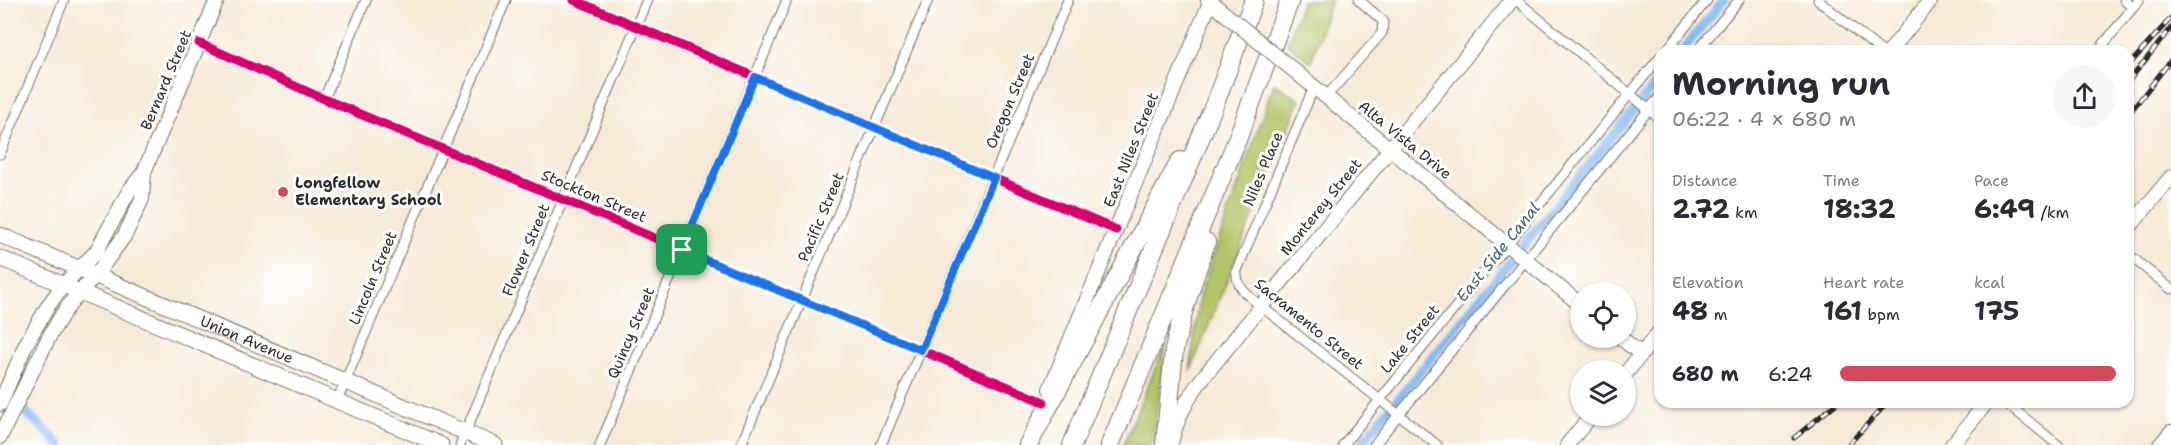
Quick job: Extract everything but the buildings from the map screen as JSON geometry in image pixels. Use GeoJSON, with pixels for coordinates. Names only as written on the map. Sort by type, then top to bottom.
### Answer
{"type":"FeatureCollection","features":[{"type":"Feature","properties":{"kind":"highway"},"geometry":{"type":"LineString","coordinates":[[1072,445],[1215,103],[1254,0]]}},
{"type":"Feature","properties":{"kind":"highway"},"geometry":{"type":"LineString","coordinates":[[1110,445],[1235,145],[1290,0]]}},
{"type":"Feature","properties":{"kind":"highway"},"geometry":{"type":"LineString","coordinates":[[1027,445],[1203,117],[1215,103]]}},
{"type":"Feature","properties":{"kind":"highway"},"geometry":{"type":"LineString","coordinates":[[1165,445],[1174,350],[1184,309],[1235,145]]}},
{"type":"Feature","properties":{"kind":"main road","name":"Union Avenue"},"geometry":{"type":"LineString","coordinates":[[0,235],[345,381],[463,439],[495,445]]}},
{"type":"Feature","properties":{"kind":"main road","name":"Union Avenue"},"geometry":{"type":"LineString","coordinates":[[0,258],[441,445]]}},
{"type":"Feature","properties":{"kind":"street"},"geometry":{"type":"LineString","coordinates":[[0,154],[64,0]]}},
{"type":"Feature","properties":{"kind":"street","name":"Bernard Street"},"geometry":{"type":"LineString","coordinates":[[0,404],[27,344],[48,306],[63,285],[96,252],[129,191],[144,172],[217,0]]}},
{"type":"Feature","properties":{"kind":"street"},"geometry":{"type":"LineString","coordinates":[[324,99],[366,0]]}},
{"type":"Feature","properties":{"kind":"street","name":"Lincoln Street"},"geometry":{"type":"LineString","coordinates":[[337,401],[506,0]]}},
{"type":"Feature","properties":{"kind":"street"},"geometry":{"type":"LineString","coordinates":[[574,0],[1116,230]]}},
{"type":"Feature","properties":{"kind":"street","name":"Flower Street"},"geometry":{"type":"LineString","coordinates":[[463,439],[647,0]]}},
{"type":"Feature","properties":{"kind":"street","name":"Quincy Street"},"geometry":{"type":"LineString","coordinates":[[600,445],[787,0]]}},
{"type":"Feature","properties":{"kind":"street","name":"Pacific Street"},"geometry":{"type":"LineString","coordinates":[[741,445],[928,0]]}},
{"type":"Feature","properties":{"kind":"street","name":"Oregon Street"},"geometry":{"type":"LineString","coordinates":[[881,445],[1068,0]]}},
{"type":"Feature","properties":{"kind":"street","name":"Alta Vista Drive"},"geometry":{"type":"LineString","coordinates":[[1210,0],[1570,296]]}},
{"type":"Feature","properties":{"kind":"street","name":"East Niles Street"},"geometry":{"type":"LineString","coordinates":[[1027,445],[1210,0]]}},
{"type":"Feature","properties":{"kind":"street"},"geometry":{"type":"LineString","coordinates":[[1326,97],[1382,33],[1383,21],[1359,0]]}},
{"type":"Feature","properties":{"kind":"street"},"geometry":{"type":"LineString","coordinates":[[1514,0],[1654,114]]}},
{"type":"Feature","properties":{"kind":"street","name":"Monterey Street"},"geometry":{"type":"LineString","coordinates":[[1171,445],[1178,420],[1194,389],[1514,0]]}},
{"type":"Feature","properties":{"kind":"street"},"geometry":{"type":"LineString","coordinates":[[1671,45],[1707,0]]}},
{"type":"Feature","properties":{"kind":"street"},"geometry":{"type":"LineString","coordinates":[[1702,45],[1739,0]]}},
{"type":"Feature","properties":{"kind":"street"},"geometry":{"type":"LineString","coordinates":[[1818,0],[1874,45]]}},
{"type":"Feature","properties":{"kind":"street"},"geometry":{"type":"LineString","coordinates":[[1895,45],[1931,0]]}},
{"type":"Feature","properties":{"kind":"street"},"geometry":{"type":"LineString","coordinates":[[2103,45],[2136,4],[2124,0]]}},
{"type":"Feature","properties":{"kind":"street","name":"Stockton Street"},"geometry":{"type":"LineString","coordinates":[[199,43],[444,150],[1044,402]]}},
{"type":"Feature","properties":{"kind":"street","name":"Lake Street"},"geometry":{"type":"LineString","coordinates":[[1343,445],[1654,64]]}},
{"type":"Feature","properties":{"kind":"street","name":"Niles Place"},"geometry":{"type":"LineString","coordinates":[[1240,262],[1314,87]]}},
{"type":"Feature","properties":{"kind":"street"},"geometry":{"type":"LineString","coordinates":[[1374,445],[1654,103]]}},
{"type":"Feature","properties":{"kind":"street","name":"Bernard Street"},"geometry":{"type":"LineString","coordinates":[[0,437],[49,337],[79,292],[96,275],[125,235],[142,199],[144,172]]}},
{"type":"Feature","properties":{"kind":"street"},"geometry":{"type":"LineString","coordinates":[[2134,222],[2171,177]]}},
{"type":"Feature","properties":{"kind":"street"},"geometry":{"type":"LineString","coordinates":[[2134,259],[2171,289]]}},
{"type":"Feature","properties":{"kind":"street","name":"Sacramento Street"},"geometry":{"type":"LineString","coordinates":[[1240,262],[1237,270],[1241,289],[1437,445]]}},
{"type":"Feature","properties":{"kind":"street"},"geometry":{"type":"LineString","coordinates":[[1636,360],[1654,338]]}},
{"type":"Feature","properties":{"kind":"street"},"geometry":{"type":"LineString","coordinates":[[1634,348],[1641,354]]}},
{"type":"Feature","properties":{"kind":"street"},"geometry":{"type":"LineString","coordinates":[[1952,445],[1982,408]]}},
{"type":"Feature","properties":{"kind":"street"},"geometry":{"type":"LineString","coordinates":[[2012,408],[2058,445]]}},
{"type":"Feature","properties":{"kind":"street"},"geometry":{"type":"LineString","coordinates":[[1567,445],[1583,426]]}},
{"type":"Feature","properties":{"kind":"street"},"geometry":{"type":"LineString","coordinates":[[2160,445],[2171,432]]}},
{"type":"Feature","properties":{"kind":"green space"},"geometry":{"type":"Polygon","coordinates":[[[1302,0],[1331,0],[1311,62],[1287,44],[1302,0]]]}},
{"type":"Feature","properties":{"kind":"green space"},"geometry":{"type":"Polygon","coordinates":[[[1274,83],[1300,100],[1190,372],[1199,297],[1274,83]]]}},
{"type":"Feature","properties":{"kind":"green space"},"geometry":{"type":"Polygon","coordinates":[[[1166,342],[1152,445],[1123,445],[1166,342]]]}},
{"type":"Feature","properties":{"kind":"waterway","name":"East Side Canal"},"geometry":{"type":"LineString","coordinates":[[1687,45],[1724,0]]}},
{"type":"Feature","properties":{"kind":"waterway","name":"East Side Canal"},"geometry":{"type":"LineString","coordinates":[[1360,445],[1654,85]]}},
{"type":"Feature","properties":{"kind":"waterway","name":"East Side Canal"},"geometry":{"type":"LineString","coordinates":[[24,410],[60,445]]}},
{"type":"Feature","properties":{"kind":"railway"},"geometry":{"type":"LineString","coordinates":[[2134,59],[2171,18]]}},
{"type":"Feature","properties":{"kind":"railway"},"geometry":{"type":"LineString","coordinates":[[2134,74],[2171,28]]}},
{"type":"Feature","properties":{"kind":"railway"},"geometry":{"type":"LineString","coordinates":[[2134,107],[2171,60]]}},
{"type":"Feature","properties":{"kind":"railway"},"geometry":{"type":"LineString","coordinates":[[1794,438],[1831,408]]}},
{"type":"Feature","properties":{"kind":"railway"},"geometry":{"type":"LineString","coordinates":[[1848,445],[1882,408]]}},
{"type":"Feature","properties":{"kind":"cycle path"},"geometry":{"type":"LineString","coordinates":[[574,0],[1116,230]]}},
{"type":"Feature","properties":{"kind":"cycle path"},"geometry":{"type":"LineString","coordinates":[[199,43],[324,99],[1044,402]]}},
{"type":"Feature","properties":{"kind":"place","name":"Longfellow Elementary School"},"geometry":{"type":"Point","coordinates":[283,192]}},
{"type":"Feature","properties":{"kind":"route"},"geometry":{"type":"LineString","coordinates":[[755,77],[994,178],[921,350],[682,250],[755,77]]}}]}
